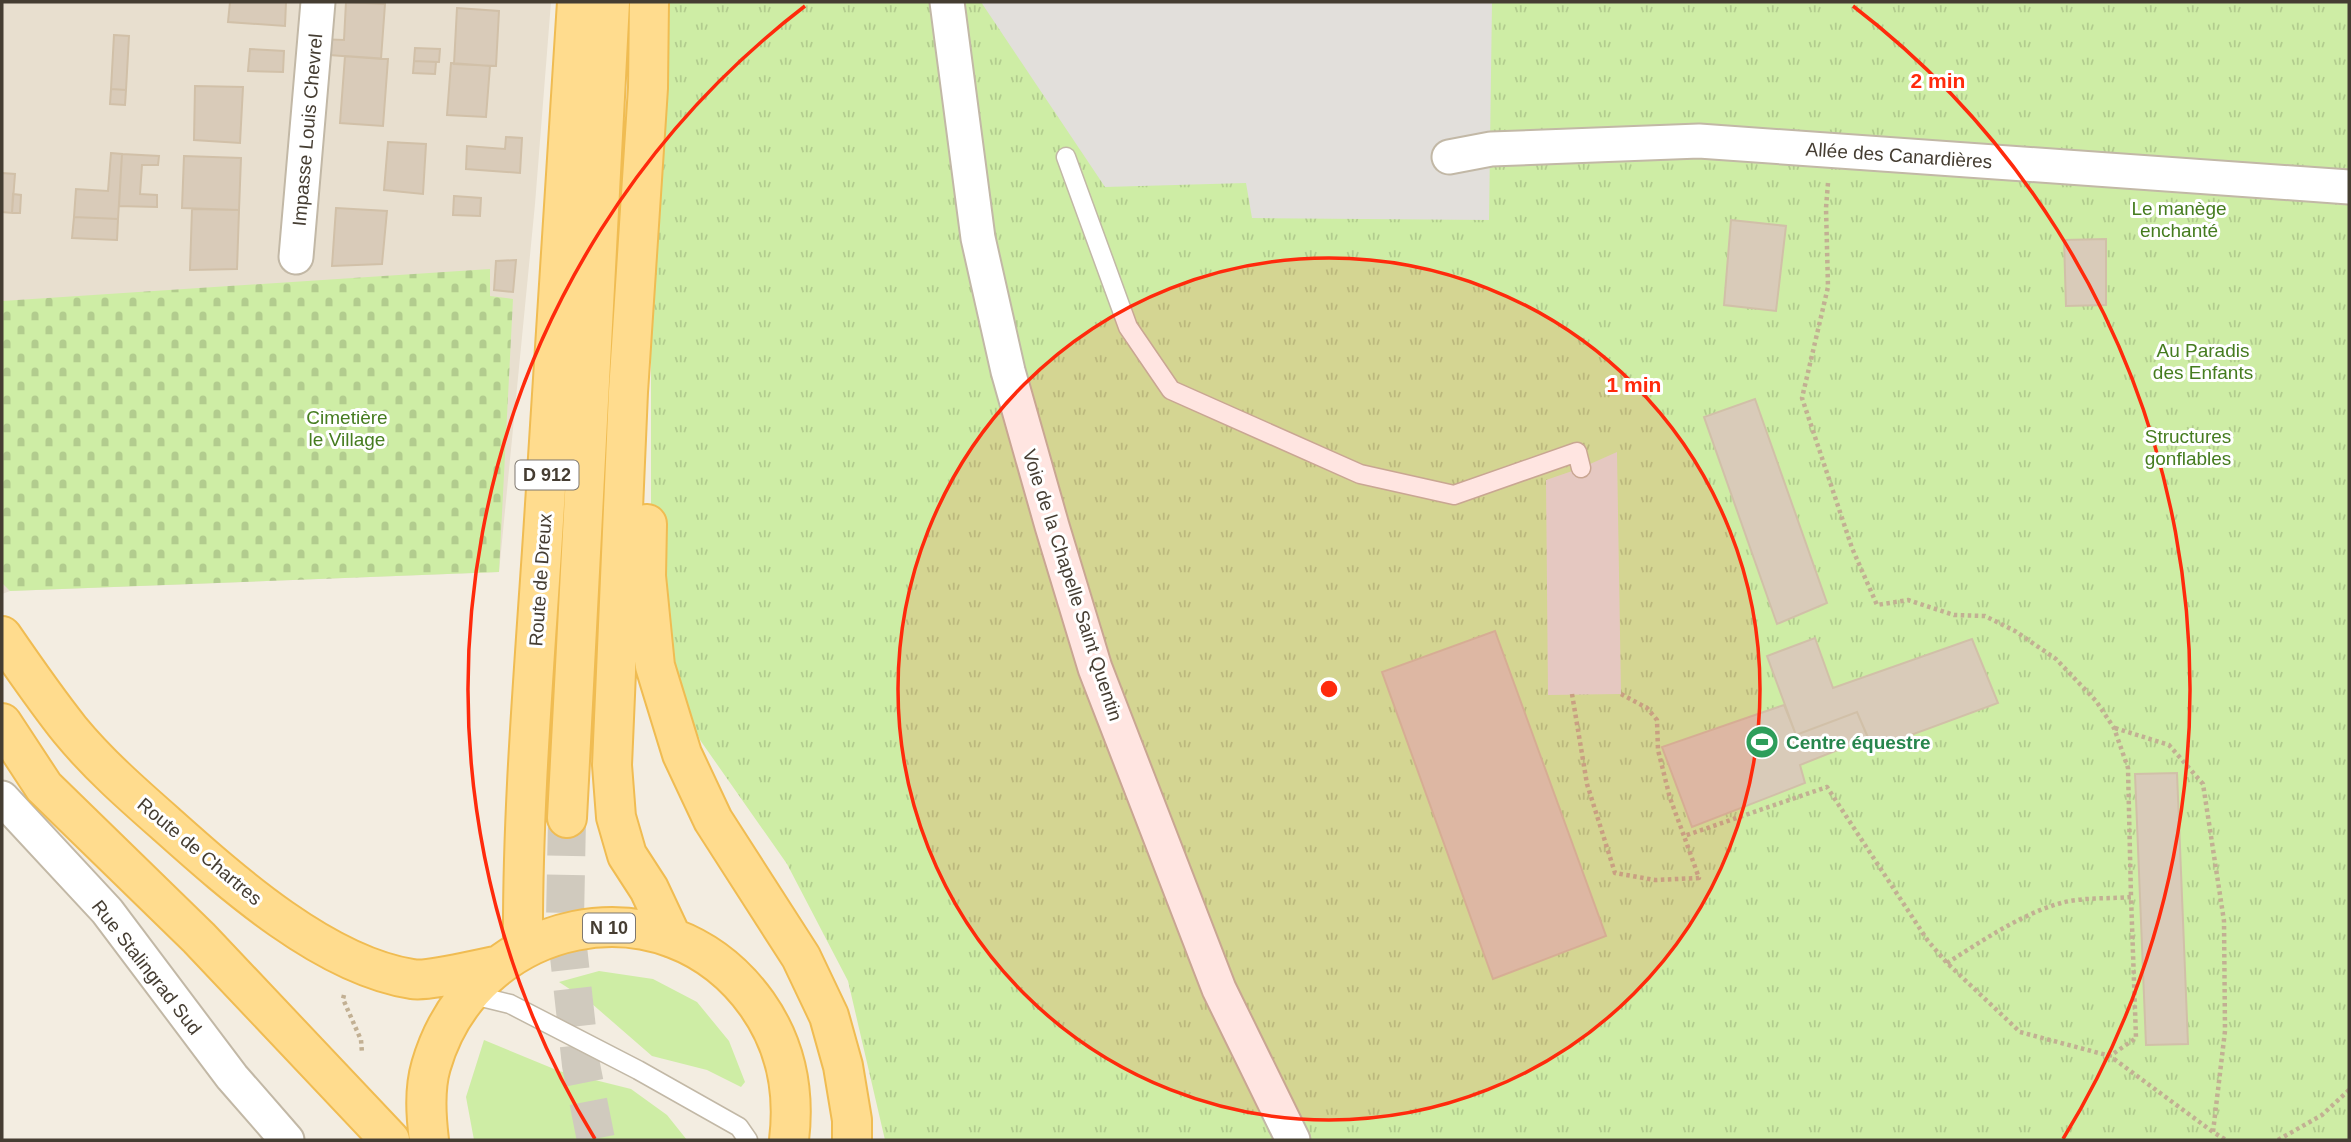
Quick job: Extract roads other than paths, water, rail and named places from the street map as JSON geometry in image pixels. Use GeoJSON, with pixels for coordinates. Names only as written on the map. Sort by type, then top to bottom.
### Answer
{"type":"FeatureCollection","features":[{"type":"Feature","properties":{"kind":"main road","name":"Route de Dreux"},"geometry":{"type":"LineString","coordinates":[[509,957],[522,892],[577,2]]}},
{"type":"Feature","properties":{"kind":"main road","name":"Route de Dreux"},"geometry":{"type":"LineString","coordinates":[[567,818],[610,2]]}},
{"type":"Feature","properties":{"kind":"main road"},"geometry":{"type":"LineString","coordinates":[[649,2],[648,88],[628,392],[612,765],[616,817],[627,855],[649,889],[672,939]]}},
{"type":"Feature","properties":{"kind":"main road"},"geometry":{"type":"LineString","coordinates":[[628,392],[647,433],[646,576],[655,666],[682,754],[713,820],[801,957],[829,1016],[843,1066],[852,1120],[852,1140]]}},
{"type":"Feature","properties":{"kind":"main road","name":"Route de Chartres"},"geometry":{"type":"LineString","coordinates":[[2,636],[71,731],[132,793],[226,877],[323,945],[377,971],[415,980],[509,957]]}},
{"type":"Feature","properties":{"kind":"main road"},"geometry":{"type":"LineString","coordinates":[[2,723],[44,787],[199,938],[390,1140]]}},
{"type":"Feature","properties":{"kind":"main road","name":"N 10"},"geometry":{"type":"LineString","coordinates":[[429,1140],[425,1110],[430,1069],[444,1030],[467,994],[509,957],[551,936],[581,929],[601,928],[642,930],[672,939],[726,969],[749,993],[768,1021],[782,1051],[790,1084],[792,1118],[789,1140]]}},
{"type":"Feature","properties":{"kind":"street","name":"Impasse Louis Chevrel"},"geometry":{"type":"LineString","coordinates":[[296,257],[318,2]]}},
{"type":"Feature","properties":{"kind":"street","name":"Voie de la Chapelle Saint Quentin"},"geometry":{"type":"LineString","coordinates":[[947,2],[978,238],[1008,371],[1052,526],[1096,668],[1219,989],[1293,1140]]}},
{"type":"Feature","properties":{"kind":"street","name":"Allée des Canardières"},"geometry":{"type":"LineString","coordinates":[[1449,158],[1491,149],[1699,141],[2349,187]]}},
{"type":"Feature","properties":{"kind":"street","name":"Rue Stalingrad Sud"},"geometry":{"type":"LineString","coordinates":[[2,798],[107,911],[232,1077],[287,1140]]}},
{"type":"Feature","properties":{"kind":"lane"},"geometry":{"type":"LineString","coordinates":[[1066,157],[1128,327],[1171,390],[1360,474],[1454,495],[1577,453],[1581,468]]}},
{"type":"Feature","properties":{"kind":"lane"},"geometry":{"type":"LineString","coordinates":[[415,980],[510,1004],[626,1064],[739,1128],[748,1140]]}},
{"type":"Feature","properties":{"kind":"tunnel"},"geometry":{"type":"LineString","coordinates":[[567,818],[565,920],[581,1065],[596,1140]]}},
{"type":"Feature","properties":{"kind":"place","name":"Centre équestre"},"geometry":{"type":"Point","coordinates":[1762,742]}},
{"type":"Feature","properties":{"kind":"park label","name":"Le manège enchanté"},"geometry":{"type":"Point","coordinates":[2179,219]}},
{"type":"Feature","properties":{"kind":"park label","name":"Au Paradis des Enfants"},"geometry":{"type":"Point","coordinates":[2203,361]}},
{"type":"Feature","properties":{"kind":"park label","name":"Cimetière le Village"},"geometry":{"type":"Point","coordinates":[347,428]}},
{"type":"Feature","properties":{"kind":"park label","name":"Structures gonflables"},"geometry":{"type":"Point","coordinates":[2188,447]}}]}
